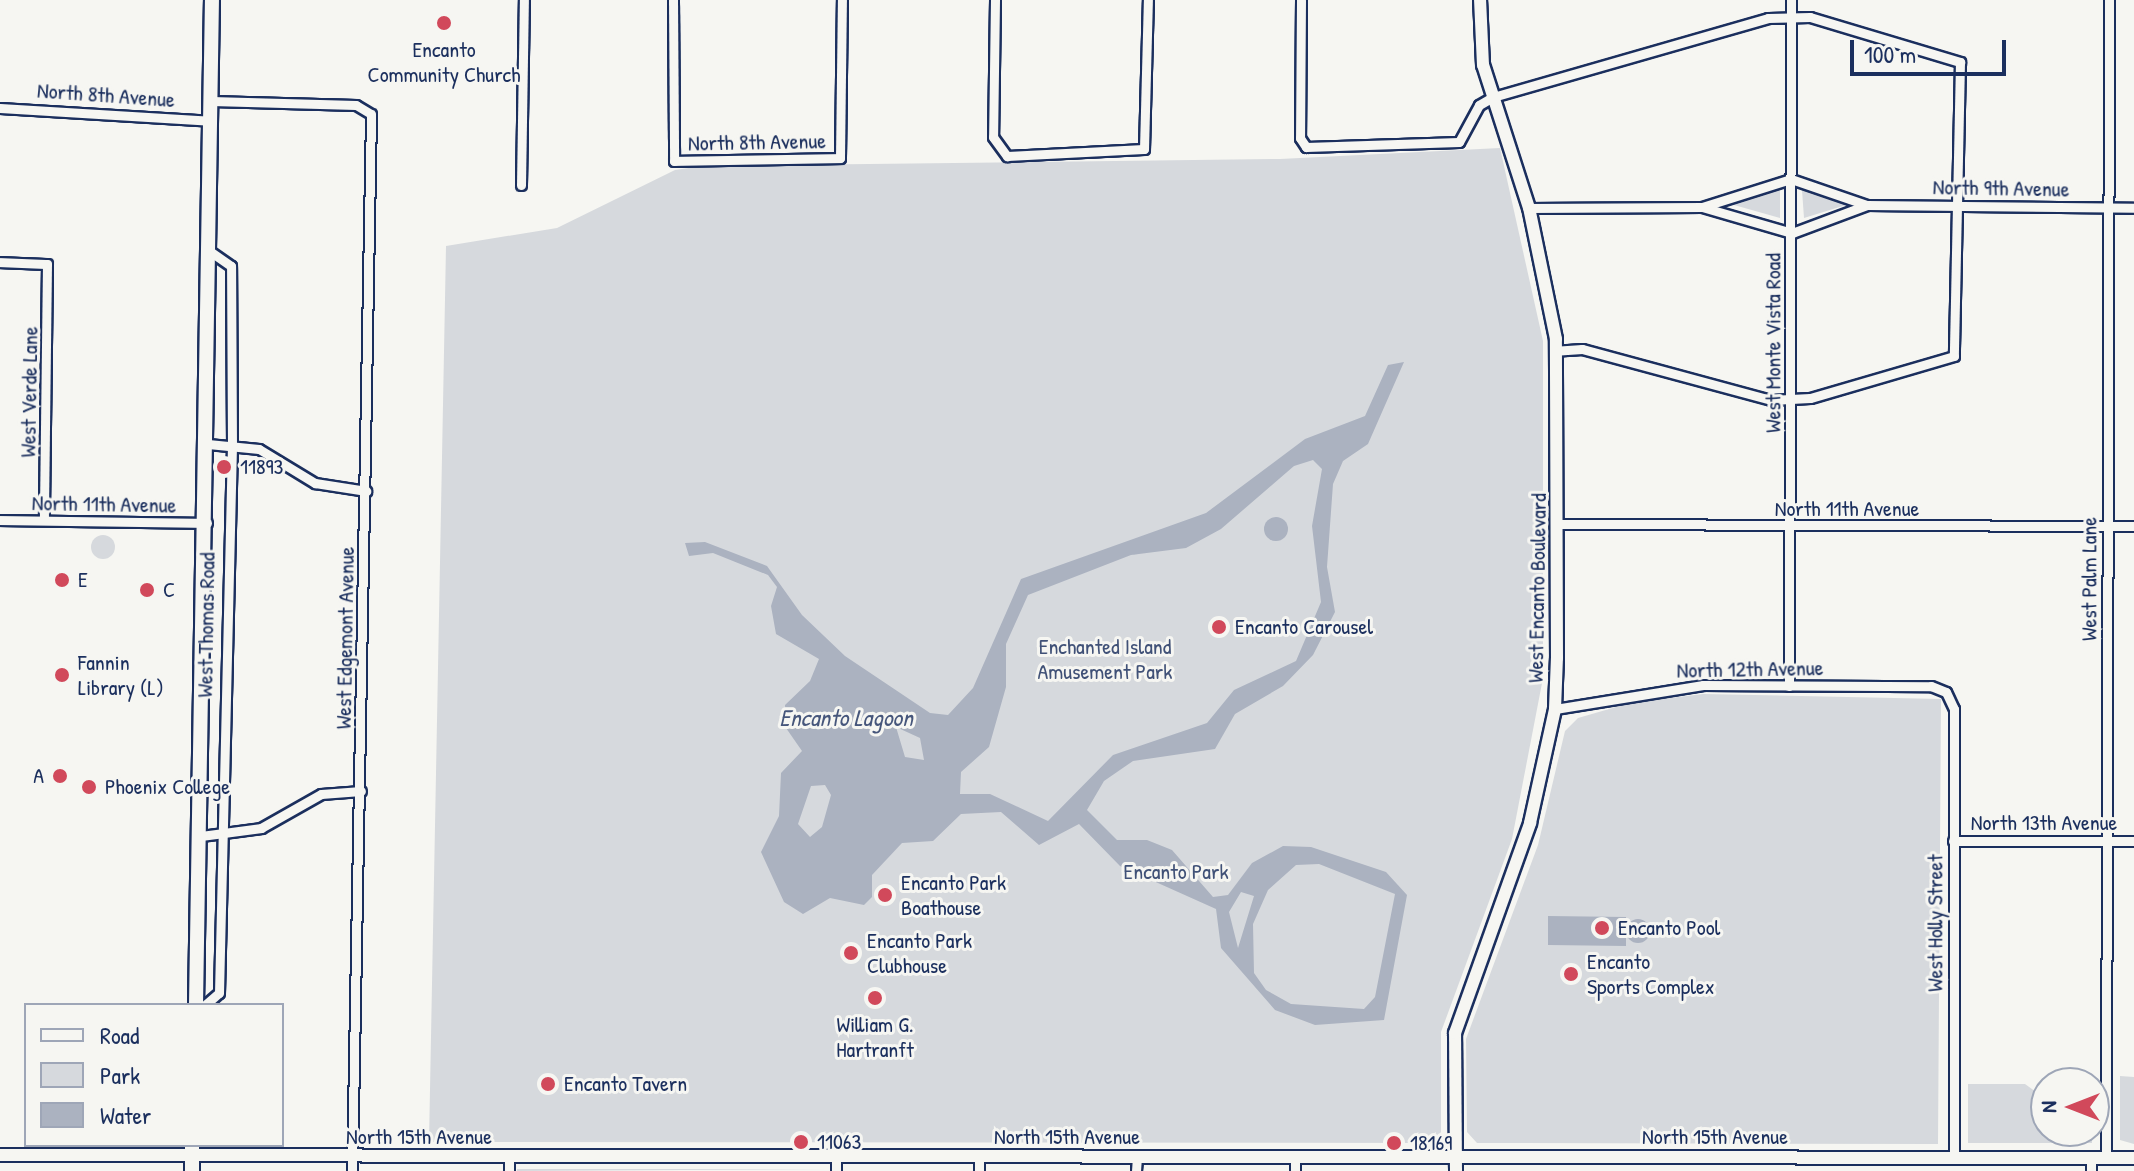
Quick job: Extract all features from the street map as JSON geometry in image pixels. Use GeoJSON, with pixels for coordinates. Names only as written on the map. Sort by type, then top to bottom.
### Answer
{"type":"FeatureCollection","features":[{"type":"Feature","properties":{"kind":"main road","name":"West Thomas Road"},"geometry":{"type":"LineString","coordinates":[[196,1003],[207,523],[212,0]]}},
{"type":"Feature","properties":{"kind":"main road"},"geometry":{"type":"LineString","coordinates":[[192,1150],[192,1171]]}},
{"type":"Feature","properties":{"kind":"street"},"geometry":{"type":"LineString","coordinates":[[521,185],[524,0]]}},
{"type":"Feature","properties":{"kind":"street","name":"North 8th Avenue"},"geometry":{"type":"LineString","coordinates":[[673,0],[674,161],[840,158],[842,0]]}},
{"type":"Feature","properties":{"kind":"street"},"geometry":{"type":"LineString","coordinates":[[995,0],[997,151],[1144,149],[1148,0]]}},
{"type":"Feature","properties":{"kind":"street"},"geometry":{"type":"LineString","coordinates":[[1301,0],[1300,138],[1306,147],[1459,142],[1481,102],[1493,97],[1791,16],[1960,62],[1961,205],[1954,356],[1791,400],[1582,349],[1556,351]]}},
{"type":"Feature","properties":{"kind":"street","name":"West Encanto Boulevard"},"geometry":{"type":"LineString","coordinates":[[1456,1165],[1455,1033],[1530,823],[1555,709],[1559,524],[1556,351],[1529,208],[1480,50],[1480,0]]}},
{"type":"Feature","properties":{"kind":"street","name":"West Monte Vista Road"},"geometry":{"type":"LineString","coordinates":[[1789,686],[1791,0]]}},
{"type":"Feature","properties":{"kind":"street","name":"West Palm Lane"},"geometry":{"type":"LineString","coordinates":[[2106,1158],[2109,0]]}},
{"type":"Feature","properties":{"kind":"street","name":"West Edgemont Avenue"},"geometry":{"type":"LineString","coordinates":[[211,101],[368,106],[366,491],[352,1164]]}},
{"type":"Feature","properties":{"kind":"street","name":"North 8th Avenue"},"geometry":{"type":"LineString","coordinates":[[0,108],[210,121]]}},
{"type":"Feature","properties":{"kind":"street"},"geometry":{"type":"LineString","coordinates":[[1702,207],[1791,179]]}},
{"type":"Feature","properties":{"kind":"street","name":"North 9th Avenue"},"geometry":{"type":"LineString","coordinates":[[1791,179],[1867,205],[2134,208]]}},
{"type":"Feature","properties":{"kind":"street","name":"North 9th Avenue"},"geometry":{"type":"LineString","coordinates":[[1792,233],[1867,205]]}},
{"type":"Feature","properties":{"kind":"street"},"geometry":{"type":"LineString","coordinates":[[1529,208],[1702,207],[1792,233]]}},
{"type":"Feature","properties":{"kind":"street","name":"West Thomas Road"},"geometry":{"type":"LineString","coordinates":[[207,1003],[219,993],[232,445],[231,266],[208,250]]}},
{"type":"Feature","properties":{"kind":"street","name":"West Verde Lane"},"geometry":{"type":"LineString","coordinates":[[0,262],[47,264],[44,520]]}},
{"type":"Feature","properties":{"kind":"street"},"geometry":{"type":"LineString","coordinates":[[208,444],[232,445],[279,458],[315,483],[366,491]]}},
{"type":"Feature","properties":{"kind":"street","name":"North 11th Avenue"},"geometry":{"type":"LineString","coordinates":[[0,520],[207,523]]}},
{"type":"Feature","properties":{"kind":"street","name":"North 11th Avenue"},"geometry":{"type":"LineString","coordinates":[[1559,524],[2134,526]]}},
{"type":"Feature","properties":{"kind":"street","name":"North 12th Avenue"},"geometry":{"type":"LineString","coordinates":[[1555,709],[1658,688],[1789,686],[1946,692]]}},
{"type":"Feature","properties":{"kind":"street","name":"West Holly Street"},"geometry":{"type":"LineString","coordinates":[[1946,692],[1954,709],[1954,1157]]}},
{"type":"Feature","properties":{"kind":"street"},"geometry":{"type":"LineString","coordinates":[[201,836],[261,828],[321,794],[361,791]]}},
{"type":"Feature","properties":{"kind":"street","name":"North 13th Avenue"},"geometry":{"type":"LineString","coordinates":[[1953,841],[2134,841]]}},
{"type":"Feature","properties":{"kind":"street","name":"North 15th Avenue"},"geometry":{"type":"LineString","coordinates":[[0,1155],[192,1150],[352,1164],[509,1164],[836,1154],[1456,1165],[1954,1157],[2091,1164],[2106,1158],[2134,1158]]}},
{"type":"Feature","properties":{"kind":"street"},"geometry":{"type":"LineString","coordinates":[[836,1154],[836,1171]]}},
{"type":"Feature","properties":{"kind":"street"},"geometry":{"type":"LineString","coordinates":[[979,1157],[979,1171]]}},
{"type":"Feature","properties":{"kind":"street"},"geometry":{"type":"LineString","coordinates":[[1136,1171],[1137,1157]]}},
{"type":"Feature","properties":{"kind":"green space"},"geometry":{"type":"Polygon","coordinates":[[[1500,148],[1543,341],[1543,678],[1512,839],[1441,1032],[1441,1132],[1433,1143],[429,1142],[446,246],[557,228],[675,170],[702,166],[1280,159],[1500,148]]]}},
{"type":"Feature","properties":{"kind":"green space"},"geometry":{"type":"Polygon","coordinates":[[[1780,190],[1780,218],[1734,205],[1771,191],[1780,190]]]}},
{"type":"Feature","properties":{"kind":"green space"},"geometry":{"type":"Polygon","coordinates":[[[1802,190],[1845,202],[1846,205],[1804,218],[1802,190]]]}},
{"type":"Feature","properties":{"kind":"green space"},"geometry":{"type":"Polygon","coordinates":[[[103,535],[111,539],[115,547],[111,555],[103,559],[95,555],[91,547],[95,539],[103,535]]]}},
{"type":"Feature","properties":{"kind":"green space"},"geometry":{"type":"Polygon","coordinates":[[[1703,694],[1941,699],[1938,1144],[1477,1143],[1467,1132],[1466,1039],[1538,845],[1565,731],[1578,718],[1630,703],[1703,694]]]}},
{"type":"Feature","properties":{"kind":"green space"},"geometry":{"type":"Polygon","coordinates":[[[2120,1076],[2134,1077],[2134,1144],[2120,1140],[2120,1076]]]}},
{"type":"Feature","properties":{"kind":"green space"},"geometry":{"type":"Polygon","coordinates":[[[1968,1084],[2025,1084],[2030,1088],[2030,1143],[1968,1143],[1968,1084]]]}},
{"type":"Feature","properties":{"kind":"green space"},"geometry":{"type":"Polygon","coordinates":[[[517,1169],[828,1169],[517,1171],[517,1169]]]}},
{"type":"Feature","properties":{"kind":"water","name":"Encanto Lagoon"},"geometry":{"type":"Polygon","coordinates":[[[1404,362],[1368,444],[1343,461],[1333,484],[1327,567],[1335,612],[1313,655],[1283,686],[1235,714],[1215,749],[1133,761],[1104,781],[1087,810],[1117,840],[1147,840],[1172,850],[1213,897],[1228,895],[1252,863],[1283,846],[1311,847],[1386,872],[1407,895],[1384,1020],[1315,1025],[1275,1010],[1221,948],[1216,909],[1120,866],[1079,824],[1039,845],[1001,812],[961,814],[933,841],[902,843],[872,875],[872,897],[864,905],[830,898],[803,914],[784,902],[761,852],[779,816],[781,773],[802,751],[786,728],[785,705],[810,681],[819,659],[776,634],[771,606],[777,587],[768,575],[713,553],[689,556],[685,543],[705,542],[767,566],[802,615],[845,656],[930,713],[948,715],[973,688],[1021,579],[1206,513],[1305,439],[1365,416],[1388,365],[1404,362]],[[1313,460],[1294,466],[1221,529],[1186,548],[1131,555],[1028,595],[1006,644],[1006,687],[989,747],[961,772],[960,794],[990,794],[1048,821],[1113,755],[1207,723],[1234,690],[1296,661],[1321,602],[1312,526],[1322,469],[1313,460]],[[896,727],[905,757],[924,760],[920,738],[896,727]],[[825,785],[811,786],[798,824],[810,837],[822,827],[831,795],[825,785]],[[1319,864],[1296,865],[1268,890],[1253,924],[1254,973],[1266,990],[1291,1004],[1364,1009],[1375,997],[1395,894],[1319,864]],[[1241,892],[1229,912],[1238,948],[1254,896],[1241,892]]]}},
{"type":"Feature","properties":{"kind":"water"},"geometry":{"type":"Polygon","coordinates":[[[1276,517],[1287,524],[1288,529],[1281,540],[1276,541],[1265,534],[1264,529],[1271,518],[1276,517]]]}},
{"type":"Feature","properties":{"kind":"water"},"geometry":{"type":"Polygon","coordinates":[[[1548,916],[1626,917],[1626,946],[1548,945],[1548,916]]]}},
{"type":"Feature","properties":{"kind":"water"},"geometry":{"type":"Polygon","coordinates":[[[1638,919],[1646,923],[1650,931],[1646,939],[1638,943],[1630,939],[1626,931],[1630,923],[1638,919]]]}},
{"type":"Feature","properties":{"kind":"place","name":"Encanto Community Church"},"geometry":{"type":"Point","coordinates":[444,23]}},
{"type":"Feature","properties":{"kind":"place","name":"11893"},"geometry":{"type":"Point","coordinates":[224,467]}},
{"type":"Feature","properties":{"kind":"place","name":"E"},"geometry":{"type":"Point","coordinates":[62,580]}},
{"type":"Feature","properties":{"kind":"place","name":"C"},"geometry":{"type":"Point","coordinates":[147,590]}},
{"type":"Feature","properties":{"kind":"place","name":"Encanto Carousel"},"geometry":{"type":"Point","coordinates":[1219,627]}},
{"type":"Feature","properties":{"kind":"place","name":"Fannin Library (L)"},"geometry":{"type":"Point","coordinates":[62,675]}},
{"type":"Feature","properties":{"kind":"place","name":"A"},"geometry":{"type":"Point","coordinates":[60,776]}},
{"type":"Feature","properties":{"kind":"place","name":"Phoenix College"},"geometry":{"type":"Point","coordinates":[89,787]}},
{"type":"Feature","properties":{"kind":"place","name":"Encanto Park Boathouse"},"geometry":{"type":"Point","coordinates":[885,895]}},
{"type":"Feature","properties":{"kind":"place","name":"Encanto Pool"},"geometry":{"type":"Point","coordinates":[1602,928]}},
{"type":"Feature","properties":{"kind":"place","name":"Encanto Park Clubhouse"},"geometry":{"type":"Point","coordinates":[851,953]}},
{"type":"Feature","properties":{"kind":"place","name":"Encanto Sports Complex"},"geometry":{"type":"Point","coordinates":[1571,974]}},
{"type":"Feature","properties":{"kind":"place","name":"William G. Hartranft"},"geometry":{"type":"Point","coordinates":[875,998]}},
{"type":"Feature","properties":{"kind":"place","name":"Encanto Tavern"},"geometry":{"type":"Point","coordinates":[548,1084]}},
{"type":"Feature","properties":{"kind":"place","name":"11063"},"geometry":{"type":"Point","coordinates":[801,1142]}},
{"type":"Feature","properties":{"kind":"place","name":"18169"},"geometry":{"type":"Point","coordinates":[1394,1143]}},
{"type":"Feature","properties":{"kind":"park label","name":"Enchanted Island Amusement Park"},"geometry":{"type":"Point","coordinates":[1105,658]}},
{"type":"Feature","properties":{"kind":"park label","name":"Encanto Park"},"geometry":{"type":"Point","coordinates":[1176,872]}}]}
